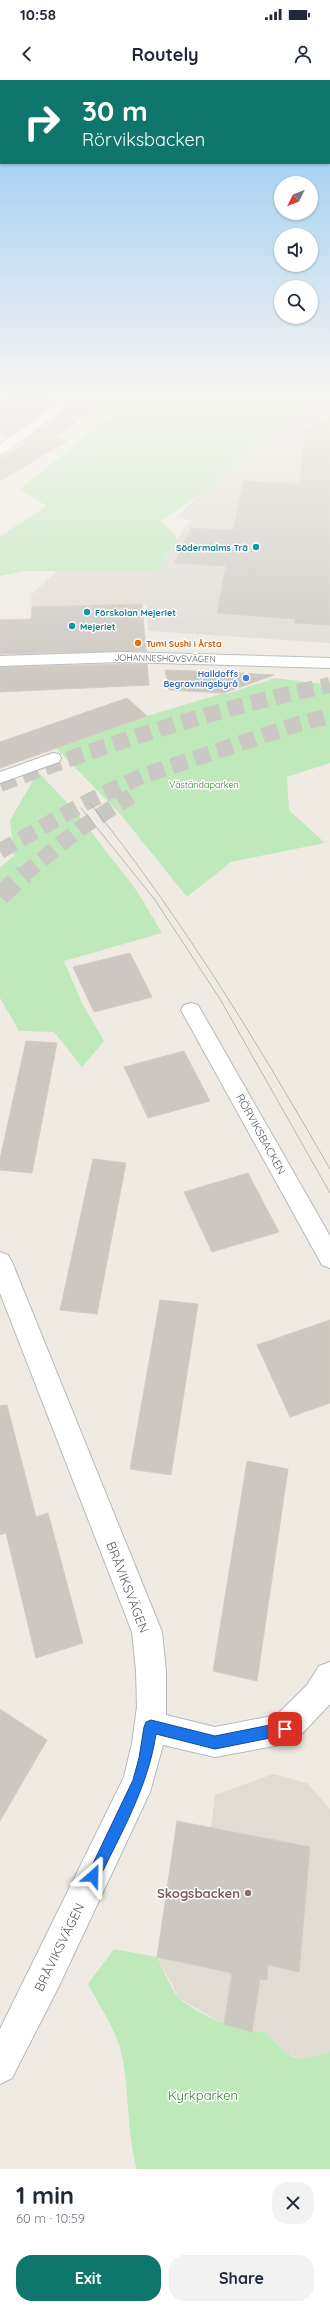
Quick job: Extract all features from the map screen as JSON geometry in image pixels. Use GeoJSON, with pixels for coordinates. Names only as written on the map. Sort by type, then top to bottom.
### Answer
{"type":"FeatureCollection","features":[{"type":"Feature","properties":{"kind":"street","name":"JOHANNESHOVSVÄGEN"},"geometry":{"type":"LineString","coordinates":[[0,661],[122,657],[330,663]]}},
{"type":"Feature","properties":{"kind":"street"},"geometry":{"type":"LineString","coordinates":[[0,778],[53,758]]}},
{"type":"Feature","properties":{"kind":"street","name":"RÖRVIKSBACKEN"},"geometry":{"type":"LineString","coordinates":[[191,1010],[330,1258]]}},
{"type":"Feature","properties":{"kind":"street","name":"BRÅVIKSVÄGEN"},"geometry":{"type":"LineString","coordinates":[[0,1262],[147,1632],[153,1673],[151,1727],[146,1758],[139,1781],[46,1976],[0,2066]]}},
{"type":"Feature","properties":{"kind":"street"},"geometry":{"type":"LineString","coordinates":[[151,1727],[215,1742],[285,1729],[318,1696],[330,1677]]}},
{"type":"Feature","properties":{"kind":"shaded area","name":"Södermalms Trä"},"geometry":{"type":"Polygon","coordinates":[[[205,490],[330,490],[330,643],[148,631],[147,605],[151,599],[157,571],[174,547],[183,529],[193,521],[176,517],[205,490]]]}},
{"type":"Feature","properties":{"kind":"shaded area"},"geometry":{"type":"Polygon","coordinates":[[[57,571],[157,571],[151,600],[147,605],[32,607],[31,595],[57,571]]]}},
{"type":"Feature","properties":{"kind":"shaded area","name":"Skogsbacken"},"geometry":{"type":"Polygon","coordinates":[[[273,1774],[307,1783],[330,1809],[330,2052],[307,2060],[287,2054],[266,2032],[252,2032],[224,2024],[180,1999],[157,1957],[177,1821],[211,1828],[215,1795],[273,1774]]]}},
{"type":"Feature","properties":{"kind":"green space"},"geometry":{"type":"Polygon","coordinates":[[[22,490],[206,490],[160,521],[171,530],[178,540],[157,571],[24,571],[0,576],[0,536],[47,506],[22,490]]]}},
{"type":"Feature","properties":{"kind":"green space","name":"Väständaparken"},"geometry":{"type":"Polygon","coordinates":[[[275,678],[330,685],[330,763],[287,777],[289,810],[325,843],[231,862],[187,897],[121,815],[56,748],[147,716],[224,693],[227,694],[275,678]]]}},
{"type":"Feature","properties":{"kind":"green space"},"geometry":{"type":"Polygon","coordinates":[[[38,772],[75,811],[137,891],[162,933],[64,961],[82,1003],[104,1041],[82,1067],[54,1032],[19,1031],[0,998],[0,867],[14,856],[10,820],[38,772]]]}},
{"type":"Feature","properties":{"kind":"green space","name":"Kyrkparken"},"geometry":{"type":"Polygon","coordinates":[[[114,1949],[157,1957],[171,1986],[181,2000],[210,2018],[245,2029],[266,2032],[281,2048],[294,2057],[308,2058],[330,2052],[330,2169],[137,2169],[131,2141],[126,2084],[120,2047],[108,2019],[88,1984],[114,1949]]]}},
{"type":"Feature","properties":{"kind":"building","name":"Södermalms Trä"},"geometry":{"type":"Polygon","coordinates":[[[241,490],[330,490],[330,625],[295,623],[295,619],[217,613],[226,566],[174,563],[191,528],[233,530],[241,490]]]}},
{"type":"Feature","properties":{"kind":"building"},"geometry":{"type":"Polygon","coordinates":[[[142,604],[146,651],[0,654],[0,620],[31,619],[32,607],[142,604]]]}},
{"type":"Feature","properties":{"kind":"building"},"geometry":{"type":"Polygon","coordinates":[[[147,664],[149,685],[0,692],[0,667],[147,664]]]}},
{"type":"Feature","properties":{"kind":"building"},"geometry":{"type":"Polygon","coordinates":[[[165,670],[274,675],[224,693],[169,690],[165,670]]]}},
{"type":"Feature","properties":{"kind":"building"},"geometry":{"type":"Polygon","coordinates":[[[127,698],[147,716],[0,768],[0,742],[127,698]]]}},
{"type":"Feature","properties":{"kind":"building"},"geometry":{"type":"Polygon","coordinates":[[[130,953],[152,997],[94,1012],[73,967],[130,953]]]}},
{"type":"Feature","properties":{"kind":"building"},"geometry":{"type":"Polygon","coordinates":[[[26,1041],[57,1043],[32,1173],[0,1170],[0,1159],[26,1041]]]}},
{"type":"Feature","properties":{"kind":"building"},"geometry":{"type":"Polygon","coordinates":[[[184,1051],[210,1101],[148,1118],[124,1067],[184,1051]]]}},
{"type":"Feature","properties":{"kind":"building"},"geometry":{"type":"Polygon","coordinates":[[[93,1159],[126,1163],[97,1314],[60,1310],[93,1159]]]}},
{"type":"Feature","properties":{"kind":"building"},"geometry":{"type":"Polygon","coordinates":[[[248,1173],[279,1232],[212,1252],[184,1192],[248,1173]]]}},
{"type":"Feature","properties":{"kind":"building"},"geometry":{"type":"Polygon","coordinates":[[[160,1300],[198,1304],[171,1475],[130,1469],[160,1300]]]}},
{"type":"Feature","properties":{"kind":"building"},"geometry":{"type":"Polygon","coordinates":[[[330,1320],[330,1403],[290,1417],[257,1345],[330,1320]]]}},
{"type":"Feature","properties":{"kind":"building"},"geometry":{"type":"Polygon","coordinates":[[[7,1405],[36,1517],[48,1513],[83,1643],[36,1658],[6,1533],[0,1535],[0,1406],[7,1405]]]}},
{"type":"Feature","properties":{"kind":"building"},"geometry":{"type":"Polygon","coordinates":[[[247,1461],[288,1469],[257,1681],[213,1671],[247,1461]]]}},
{"type":"Feature","properties":{"kind":"building"},"geometry":{"type":"Polygon","coordinates":[[[0,1709],[47,1740],[0,1821],[0,1709]]]}},
{"type":"Feature","properties":{"kind":"building"},"geometry":{"type":"Polygon","coordinates":[[[177,1821],[310,1847],[299,1972],[268,1965],[267,1980],[260,1979],[252,2032],[224,2024],[232,1973],[157,1957],[177,1821]]]}},
{"type":"Feature","properties":{"kind":"tunnel"},"geometry":{"type":"LineString","coordinates":[[0,784],[163,728],[288,694],[330,685]]}},
{"type":"Feature","properties":{"kind":"tunnel"},"geometry":{"type":"LineString","coordinates":[[0,851],[85,803],[142,776],[298,724],[330,716]]}},
{"type":"Feature","properties":{"kind":"tunnel"},"geometry":{"type":"LineString","coordinates":[[23,875],[79,829],[131,796]]}},
{"type":"Feature","properties":{"kind":"tunnel"},"geometry":{"type":"LineString","coordinates":[[0,896],[24,874]]}},
{"type":"Feature","properties":{"kind":"tram line"},"geometry":{"type":"LineString","coordinates":[[90,803],[124,847],[187,936],[275,1074],[330,1169]]}},
{"type":"Feature","properties":{"kind":"tram line"},"geometry":{"type":"LineString","coordinates":[[81,808],[155,900],[220,999],[330,1193]]}},
{"type":"Feature","properties":{"kind":"place","name":"Södermalms Trä"},"geometry":{"type":"Point","coordinates":[256,547]}},
{"type":"Feature","properties":{"kind":"place","name":"Förskolan Mejeriet"},"geometry":{"type":"Point","coordinates":[87,612]}},
{"type":"Feature","properties":{"kind":"place","name":"Mejeriet"},"geometry":{"type":"Point","coordinates":[72,626]}},
{"type":"Feature","properties":{"kind":"place","name":"Tumi Sushi i Årsta"},"geometry":{"type":"Point","coordinates":[138,643]}},
{"type":"Feature","properties":{"kind":"place","name":"Halldoffs Begravningsbyrå"},"geometry":{"type":"Point","coordinates":[246,678]}},
{"type":"Feature","properties":{"kind":"place","name":"Skogsbacken"},"geometry":{"type":"Point","coordinates":[248,1893]}},
{"type":"Feature","properties":{"kind":"route"},"geometry":{"type":"LineString","coordinates":[[93,1876],[139,1781],[146,1758],[151,1727],[215,1742],[285,1729]]}}]}
